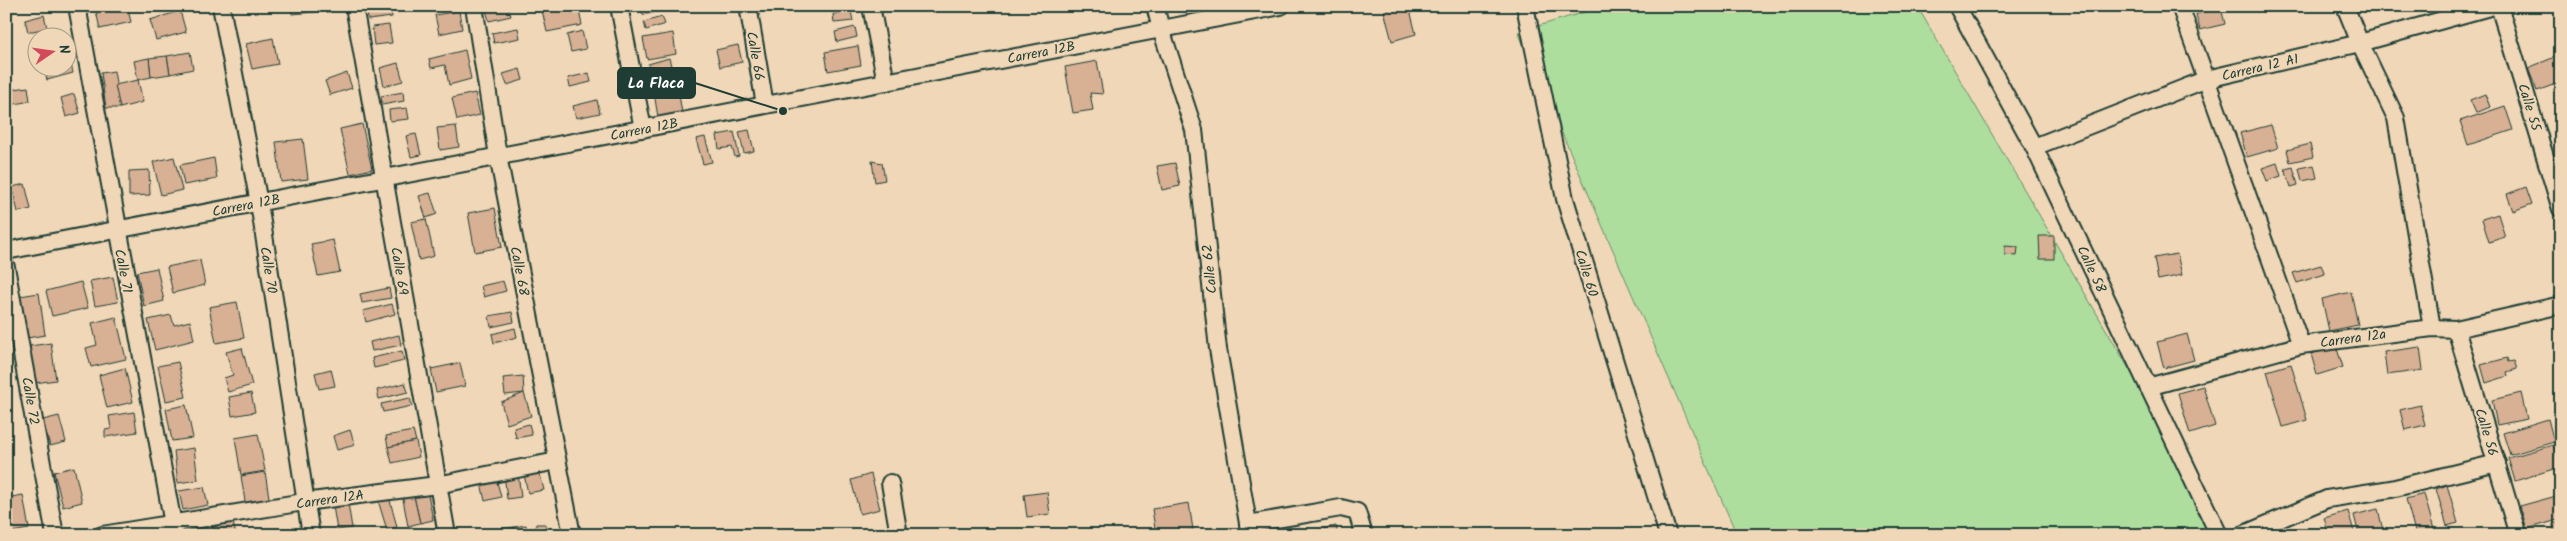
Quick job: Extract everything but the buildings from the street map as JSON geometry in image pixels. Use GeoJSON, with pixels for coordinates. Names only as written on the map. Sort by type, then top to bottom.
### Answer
{"type":"FeatureCollection","features":[{"type":"Feature","properties":{"kind":"street","name":"Calle 71"},"geometry":{"type":"LineString","coordinates":[[77,6],[117,230],[174,528]]}},
{"type":"Feature","properties":{"kind":"street","name":"Calle 70"},"geometry":{"type":"LineString","coordinates":[[221,6],[259,203],[304,502],[311,535]]}},
{"type":"Feature","properties":{"kind":"street","name":"Calle 69"},"geometry":{"type":"LineString","coordinates":[[354,6],[447,535]]}},
{"type":"Feature","properties":{"kind":"street","name":"Calle 68"},"geometry":{"type":"LineString","coordinates":[[474,6],[498,156],[572,535]]}},
{"type":"Feature","properties":{"kind":"street"},"geometry":{"type":"LineString","coordinates":[[619,6],[643,129]]}},
{"type":"Feature","properties":{"kind":"street","name":"Calle 66"},"geometry":{"type":"LineString","coordinates":[[748,6],[765,105]]}},
{"type":"Feature","properties":{"kind":"street"},"geometry":{"type":"LineString","coordinates":[[871,6],[886,82]]}},
{"type":"Feature","properties":{"kind":"street","name":"Calle 62"},"geometry":{"type":"LineString","coordinates":[[1155,6],[1160,29],[1194,130],[1218,349],[1249,529]]}},
{"type":"Feature","properties":{"kind":"street","name":"Carrera 12B"},"geometry":{"type":"LineString","coordinates":[[6,251],[1281,6]]}},
{"type":"Feature","properties":{"kind":"street","name":"Calle 60"},"geometry":{"type":"LineString","coordinates":[[1525,6],[1564,199],[1666,534]]}},
{"type":"Feature","properties":{"kind":"street","name":"Calle 58"},"geometry":{"type":"LineString","coordinates":[[1957,6],[2034,147],[2219,535]]}},
{"type":"Feature","properties":{"kind":"street"},"geometry":{"type":"LineString","coordinates":[[2180,6],[2301,345]]}},
{"type":"Feature","properties":{"kind":"street"},"geometry":{"type":"LineString","coordinates":[[2345,6],[2360,43],[2396,118],[2432,328]]}},
{"type":"Feature","properties":{"kind":"street","name":"Carrera 12 A1"},"geometry":{"type":"LineString","coordinates":[[2034,147],[2207,80],[2360,43],[2493,6]]}},
{"type":"Feature","properties":{"kind":"street","name":"Calle 55"},"geometry":{"type":"LineString","coordinates":[[2499,6],[2561,209]]}},
{"type":"Feature","properties":{"kind":"street","name":"Calle 72"},"geometry":{"type":"LineString","coordinates":[[6,267],[55,535]]}},
{"type":"Feature","properties":{"kind":"street","name":"Carrera 12a"},"geometry":{"type":"LineString","coordinates":[[2148,387],[2301,345],[2432,328],[2456,329],[2561,305]]}},
{"type":"Feature","properties":{"kind":"street","name":"Calle 56"},"geometry":{"type":"LineString","coordinates":[[2456,329],[2518,535]]}},
{"type":"Feature","properties":{"kind":"street","name":"Carrera 12A"},"geometry":{"type":"LineString","coordinates":[[102,535],[174,528],[304,502],[437,485],[557,461]]}},
{"type":"Feature","properties":{"kind":"street"},"geometry":{"type":"LineString","coordinates":[[2242,535],[2327,499],[2391,489],[2497,463]]}},
{"type":"Feature","properties":{"kind":"street"},"geometry":{"type":"LineString","coordinates":[[890,483],[899,535]]}},
{"type":"Feature","properties":{"kind":"street"},"geometry":{"type":"LineString","coordinates":[[1249,529],[1341,508],[1356,512],[1364,535]]}},
{"type":"Feature","properties":{"kind":"green space"},"geometry":{"type":"Polygon","coordinates":[[[1605,6],[1917,6],[2156,415],[2208,535],[1737,535],[1518,32],[1605,6]]]}},
{"type":"Feature","properties":{"kind":"place","name":"La Flaca"},"geometry":{"type":"Point","coordinates":[783,111]}}]}
